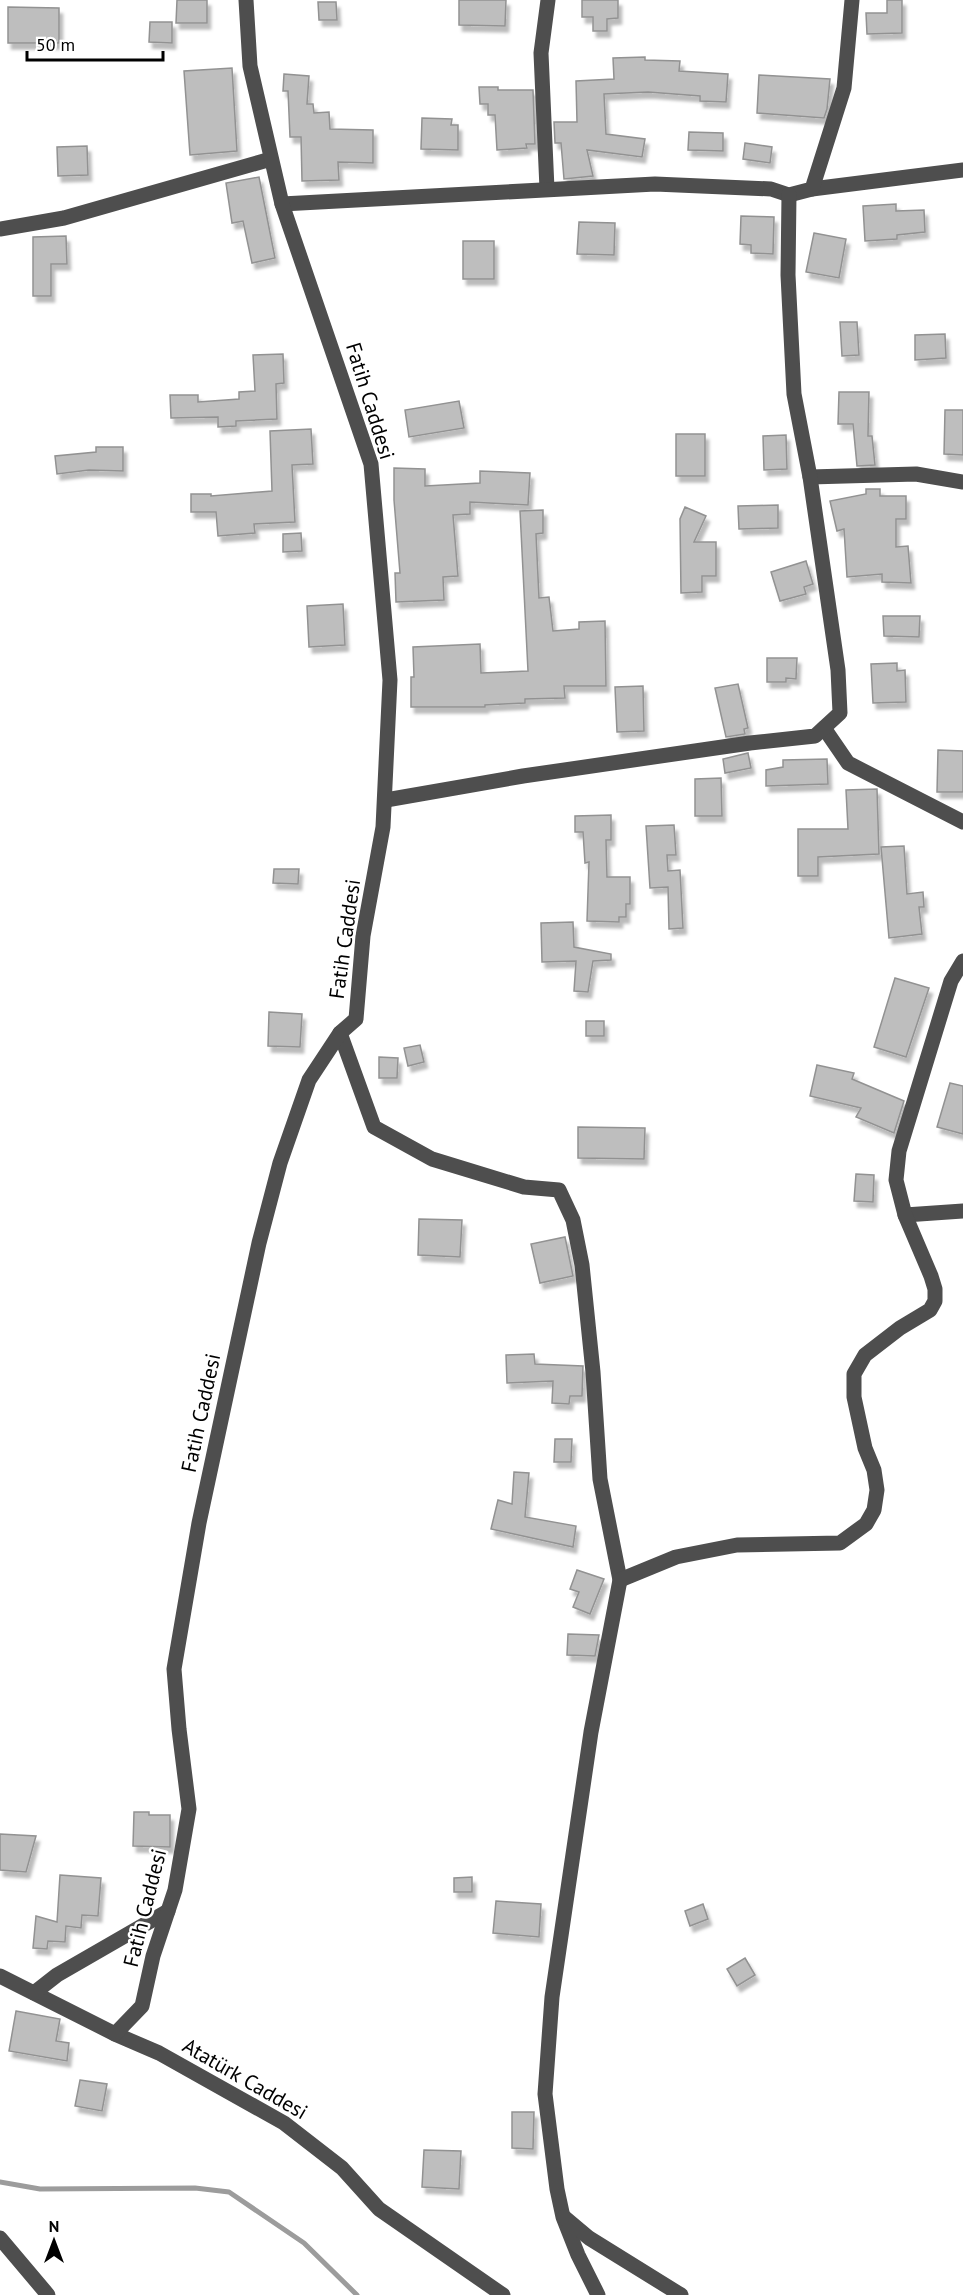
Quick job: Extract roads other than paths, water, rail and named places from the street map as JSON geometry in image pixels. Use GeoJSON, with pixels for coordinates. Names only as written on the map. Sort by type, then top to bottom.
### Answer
{"type":"FeatureCollection","features":[{"type":"Feature","properties":{"kind":"street","name":"Fatih Caddesi"},"geometry":{"type":"LineString","coordinates":[[115,2034],[142,2006],[153,1956],[175,1890],[189,1809],[174,1669],[199,1523],[259,1243],[280,1163],[309,1080],[340,1033],[356,1018],[363,936],[374,883],[386,800],[390,680],[370,464],[282,204],[250,66],[246,0]]}},
{"type":"Feature","properties":{"kind":"street"},"geometry":{"type":"LineString","coordinates":[[547,189],[541,53],[548,0]]}},
{"type":"Feature","properties":{"kind":"street"},"geometry":{"type":"LineString","coordinates":[[812,189],[843,88],[852,0]]}},
{"type":"Feature","properties":{"kind":"street"},"geometry":{"type":"LineString","coordinates":[[0,229],[64,218],[271,159]]}},
{"type":"Feature","properties":{"kind":"street"},"geometry":{"type":"LineString","coordinates":[[282,204],[656,184],[771,189],[789,195],[812,189],[963,170]]}},
{"type":"Feature","properties":{"kind":"street"},"geometry":{"type":"LineString","coordinates":[[386,800],[523,776],[750,743],[815,736],[840,713],[838,670],[810,477],[794,394],[788,275],[789,195]]}},
{"type":"Feature","properties":{"kind":"street"},"geometry":{"type":"LineString","coordinates":[[810,477],[916,474],[963,482]]}},
{"type":"Feature","properties":{"kind":"street"},"geometry":{"type":"LineString","coordinates":[[825,728],[848,763],[963,822]]}},
{"type":"Feature","properties":{"kind":"street"},"geometry":{"type":"LineString","coordinates":[[620,1580],[676,1557],[737,1545],[840,1542],[866,1524],[873,1510],[878,1490],[865,1448],[854,1397],[854,1374],[865,1355],[900,1328],[930,1310],[934,1301],[935,1289],[931,1275],[905,1215],[896,1180],[899,1151],[951,981],[963,961]]}},
{"type":"Feature","properties":{"kind":"street"},"geometry":{"type":"LineString","coordinates":[[340,1033],[374,1126],[432,1159],[524,1187],[559,1190],[573,1220],[582,1265],[593,1372],[600,1479],[620,1580],[591,1732],[552,1997],[545,2094],[557,2189],[563,2217],[578,2255],[598,2295]]}},
{"type":"Feature","properties":{"kind":"street"},"geometry":{"type":"LineString","coordinates":[[905,1215],[963,1211]]}},
{"type":"Feature","properties":{"kind":"street"},"geometry":{"type":"LineString","coordinates":[[34,1993],[57,1975],[168,1911]]}},
{"type":"Feature","properties":{"kind":"street","name":"Atatürk Caddesi"},"geometry":{"type":"LineString","coordinates":[[0,1977],[159,2054],[284,2123],[342,2168],[379,2209],[503,2295]]}},
{"type":"Feature","properties":{"kind":"street"},"geometry":{"type":"LineString","coordinates":[[563,2217],[589,2238],[681,2295]]}},
{"type":"Feature","properties":{"kind":"street"},"geometry":{"type":"LineString","coordinates":[[0,2238],[48,2295]]}},
{"type":"Feature","properties":{"kind":"waterway"},"geometry":{"type":"LineString","coordinates":[[0,2182],[40,2189],[195,2188],[229,2192],[304,2243],[357,2295]]}}]}
